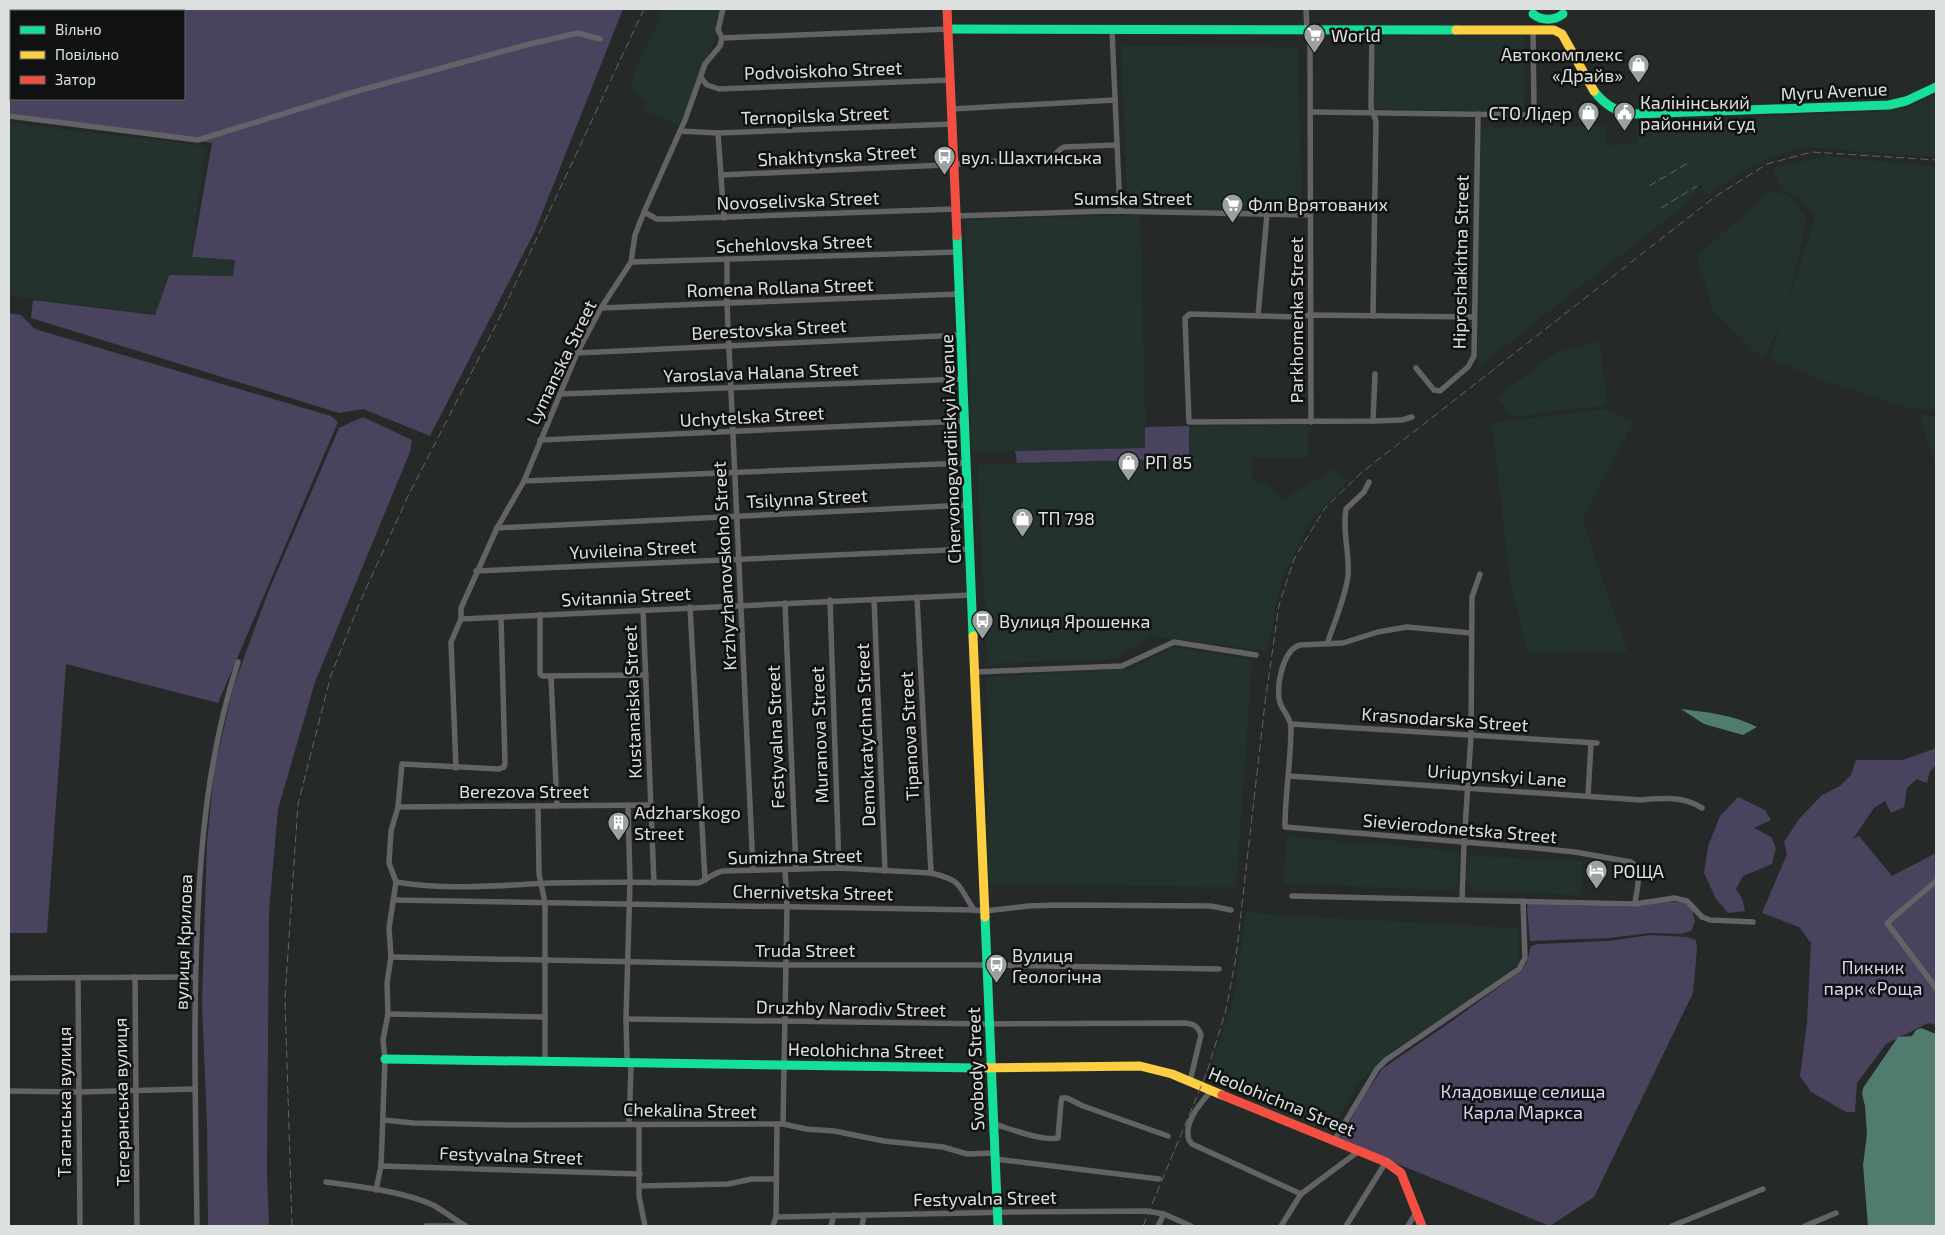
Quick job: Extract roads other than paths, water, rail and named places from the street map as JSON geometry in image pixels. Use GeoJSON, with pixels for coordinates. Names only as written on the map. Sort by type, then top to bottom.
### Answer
{"type":"FeatureCollection","features":[{"type":"Feature","properties":{"kind":"main road","name":"Chervonogvardiiskyi Avenue"},"geometry":{"type":"LineString","coordinates":[[947,9],[984,911]]}},
{"type":"Feature","properties":{"kind":"main road"},"geometry":{"type":"LineString","coordinates":[[1533,11],[1537,18],[1552,19],[1558,18],[1563,12]]}},
{"type":"Feature","properties":{"kind":"main road"},"geometry":{"type":"LineString","coordinates":[[1533,11],[1533,30]]}},
{"type":"Feature","properties":{"kind":"main road"},"geometry":{"type":"LineString","coordinates":[[949,29],[1554,30],[1562,34],[1563,12]]}},
{"type":"Feature","properties":{"kind":"main road","name":"Myru Avenue"},"geometry":{"type":"LineString","coordinates":[[1562,34],[1593,88],[1612,109],[1622,113],[1889,105],[1936,87]]}},
{"type":"Feature","properties":{"kind":"main road","name":"Svobody Street"},"geometry":{"type":"LineString","coordinates":[[984,911],[988,964],[988,1024],[998,1226]]}},
{"type":"Feature","properties":{"kind":"main road","name":"Heolohichna Street"},"geometry":{"type":"LineString","coordinates":[[385,1059],[991,1068],[1140,1066],[1169,1071],[1211,1091],[1386,1162]]}},
{"type":"Feature","properties":{"kind":"main road"},"geometry":{"type":"LineString","coordinates":[[1386,1162],[1401,1173],[1422,1226]]}},
{"type":"Feature","properties":{"kind":"street"},"geometry":{"type":"LineString","coordinates":[[723,9],[718,30],[722,38],[949,29]]}},
{"type":"Feature","properties":{"kind":"street","name":"Parkhomenka Street"},"geometry":{"type":"LineString","coordinates":[[1306,9],[1306,30],[1310,39],[1312,112],[1310,215],[1311,422]]}},
{"type":"Feature","properties":{"kind":"street"},"geometry":{"type":"LineString","coordinates":[[1112,30],[1120,211]]}},
{"type":"Feature","properties":{"kind":"street"},"geometry":{"type":"LineString","coordinates":[[1372,30],[1371,108],[1376,121],[1376,199],[1372,250],[1373,316]]}},
{"type":"Feature","properties":{"kind":"street"},"geometry":{"type":"LineString","coordinates":[[1312,112],[1527,115],[1534,109],[1533,30]]}},
{"type":"Feature","properties":{"kind":"street"},"geometry":{"type":"LineString","coordinates":[[9,116],[198,140],[354,92],[526,45],[578,32],[600,39]]}},
{"type":"Feature","properties":{"kind":"street","name":"Lymanska Street"},"geometry":{"type":"LineString","coordinates":[[461,618],[461,608],[476,571],[497,528],[524,481],[577,353],[601,308],[631,262],[635,235],[644,212],[680,131],[705,64],[720,46],[722,38]]}},
{"type":"Feature","properties":{"kind":"street","name":"Podvoiskoho Street"},"geometry":{"type":"LineString","coordinates":[[701,78],[706,85],[720,89],[951,80]]}},
{"type":"Feature","properties":{"kind":"street"},"geometry":{"type":"LineString","coordinates":[[952,109],[1115,100]]}},
{"type":"Feature","properties":{"kind":"street","name":"Hiproshakhtna Street"},"geometry":{"type":"LineString","coordinates":[[1416,368],[1437,392],[1468,368],[1474,356],[1473,317],[1478,114]]}},
{"type":"Feature","properties":{"kind":"street","name":"Ternopilska Street"},"geometry":{"type":"LineString","coordinates":[[680,131],[718,133],[952,124]]}},
{"type":"Feature","properties":{"kind":"street"},"geometry":{"type":"LineString","coordinates":[[718,133],[724,218]]}},
{"type":"Feature","properties":{"kind":"street","name":"Shakhtynska Street"},"geometry":{"type":"LineString","coordinates":[[721,175],[934,166],[1051,157],[1064,147],[1117,145]]}},
{"type":"Feature","properties":{"kind":"street","name":"Sumska Street"},"geometry":{"type":"LineString","coordinates":[[956,212],[1120,211],[1310,215]]}},
{"type":"Feature","properties":{"kind":"street","name":"Novoselivska Street"},"geometry":{"type":"LineString","coordinates":[[644,212],[657,218],[956,212]]}},
{"type":"Feature","properties":{"kind":"street"},"geometry":{"type":"LineString","coordinates":[[1258,316],[1267,214]]}},
{"type":"Feature","properties":{"kind":"street","name":"Schehlovska Street"},"geometry":{"type":"LineString","coordinates":[[631,262],[727,261],[958,252]]}},
{"type":"Feature","properties":{"kind":"street","name":"Krzhyzhanovskoho Street"},"geometry":{"type":"LineString","coordinates":[[727,261],[727,304],[753,870]]}},
{"type":"Feature","properties":{"kind":"street","name":"Romena Rollana Street"},"geometry":{"type":"LineString","coordinates":[[601,308],[960,294]]}},
{"type":"Feature","properties":{"kind":"street"},"geometry":{"type":"LineString","coordinates":[[1412,417],[1402,420],[1373,422],[1189,422],[1185,318],[1190,314],[1297,317],[1311,315],[1473,317]]}},
{"type":"Feature","properties":{"kind":"street","name":"Berestovska Street"},"geometry":{"type":"LineString","coordinates":[[577,353],[961,335]]}},
{"type":"Feature","properties":{"kind":"street"},"geometry":{"type":"LineString","coordinates":[[1373,422],[1375,374]]}},
{"type":"Feature","properties":{"kind":"street","name":"Yaroslava Halana Street"},"geometry":{"type":"LineString","coordinates":[[560,394],[963,379]]}},
{"type":"Feature","properties":{"kind":"street","name":"Uchytelska Street"},"geometry":{"type":"LineString","coordinates":[[540,440],[965,421]]}},
{"type":"Feature","properties":{"kind":"street"},"geometry":{"type":"LineString","coordinates":[[524,481],[966,464]]}},
{"type":"Feature","properties":{"kind":"street"},"geometry":{"type":"LineString","coordinates":[[1327,644],[1348,575],[1344,532],[1346,509],[1364,492],[1369,482]]}},
{"type":"Feature","properties":{"kind":"street","name":"Tsilynna Street"},"geometry":{"type":"LineString","coordinates":[[497,528],[968,505]]}},
{"type":"Feature","properties":{"kind":"street","name":"Yuvileina Street"},"geometry":{"type":"LineString","coordinates":[[476,571],[970,549]]}},
{"type":"Feature","properties":{"kind":"street"},"geometry":{"type":"LineString","coordinates":[[1462,900],[1471,736],[1472,597],[1480,574]]}},
{"type":"Feature","properties":{"kind":"street","name":"Svitannia Street"},"geometry":{"type":"LineString","coordinates":[[461,618],[972,595]]}},
{"type":"Feature","properties":{"kind":"street","name":"Tipanova Street"},"geometry":{"type":"LineString","coordinates":[[917,597],[931,874]]}},
{"type":"Feature","properties":{"kind":"street","name":"Demokratychna Street"},"geometry":{"type":"LineString","coordinates":[[874,599],[885,871]]}},
{"type":"Feature","properties":{"kind":"street","name":"Muranova Street"},"geometry":{"type":"LineString","coordinates":[[830,600],[839,868]]}},
{"type":"Feature","properties":{"kind":"street","name":"Festyvalna Street"},"geometry":{"type":"LineString","coordinates":[[785,603],[796,869]]}},
{"type":"Feature","properties":{"kind":"street"},"geometry":{"type":"LineString","coordinates":[[690,607],[705,880]]}},
{"type":"Feature","properties":{"kind":"street","name":"Kustanaiska Street"},"geometry":{"type":"LineString","coordinates":[[643,610],[654,882]]}},
{"type":"Feature","properties":{"kind":"street"},"geometry":{"type":"LineString","coordinates":[[540,615],[540,674],[544,678],[646,674]]}},
{"type":"Feature","properties":{"kind":"street"},"geometry":{"type":"LineString","coordinates":[[376,1190],[382,1166],[385,1059],[383,1040],[388,1014],[387,983],[391,957],[389,928],[396,882],[389,863],[391,831],[398,807],[402,764],[456,768],[499,769],[504,767],[501,617]]}},
{"type":"Feature","properties":{"kind":"street"},"geometry":{"type":"LineString","coordinates":[[456,768],[451,642],[461,618]]}},
{"type":"Feature","properties":{"kind":"street"},"geometry":{"type":"LineString","coordinates":[[1289,776],[1291,724],[1281,705],[1279,696],[1284,663],[1294,648],[1300,645],[1343,643],[1378,632],[1407,627],[1471,633]]}},
{"type":"Feature","properties":{"kind":"street"},"geometry":{"type":"LineString","coordinates":[[975,672],[1122,666],[1174,642],[1256,655]]}},
{"type":"Feature","properties":{"kind":"street","name":"вулиця Крилова"},"geometry":{"type":"LineString","coordinates":[[197,1226],[195,977],[199,874],[209,782],[225,702],[238,662]]}},
{"type":"Feature","properties":{"kind":"street"},"geometry":{"type":"LineString","coordinates":[[551,677],[556,806]]}},
{"type":"Feature","properties":{"kind":"street","name":"Krasnodarska Street"},"geometry":{"type":"LineString","coordinates":[[1291,724],[1594,743],[1588,796]]}},
{"type":"Feature","properties":{"kind":"street","name":"Uriupynskyi Lane"},"geometry":{"type":"LineString","coordinates":[[1289,776],[1641,800],[1677,799],[1691,802],[1702,808]]}},
{"type":"Feature","properties":{"kind":"street","name":"Sievierodonetska Street"},"geometry":{"type":"LineString","coordinates":[[1289,776],[1286,828],[1559,851],[1631,862],[1639,873],[1635,904]]}},
{"type":"Feature","properties":{"kind":"street"},"geometry":{"type":"LineString","coordinates":[[628,805],[630,905],[626,1018],[631,1068],[629,1124]]}},
{"type":"Feature","properties":{"kind":"street","name":"Berezova Street"},"geometry":{"type":"LineString","coordinates":[[398,807],[650,805]]}},
{"type":"Feature","properties":{"kind":"street"},"geometry":{"type":"LineString","coordinates":[[538,806],[539,874],[545,903],[545,1062]]}},
{"type":"Feature","properties":{"kind":"street","name":"Sumizhna Street"},"geometry":{"type":"LineString","coordinates":[[396,882],[420,887],[467,888],[630,882],[698,883],[715,873],[839,868],[931,874],[954,880],[961,887],[974,910]]}},
{"type":"Feature","properties":{"kind":"street"},"geometry":{"type":"LineString","coordinates":[[772,1226],[776,1217],[776,1179],[784,1066],[788,906],[785,869]]}},
{"type":"Feature","properties":{"kind":"street"},"geometry":{"type":"LineString","coordinates":[[1936,881],[1887,923],[1936,988]]}},
{"type":"Feature","properties":{"kind":"street"},"geometry":{"type":"LineString","coordinates":[[1292,896],[1635,904],[1674,898],[1687,900],[1702,917],[1710,920],[1753,922]]}},
{"type":"Feature","properties":{"kind":"street","name":"Chernivetska Street"},"geometry":{"type":"LineString","coordinates":[[394,900],[984,911],[1058,905],[1089,907],[1211,906],[1231,910]]}},
{"type":"Feature","properties":{"kind":"street"},"geometry":{"type":"LineString","coordinates":[[1334,1141],[1377,1069],[1386,1060],[1519,969],[1525,951],[1523,901]]}},
{"type":"Feature","properties":{"kind":"street","name":"Truda Street"},"geometry":{"type":"LineString","coordinates":[[391,957],[786,965],[988,964],[1219,969]]}},
{"type":"Feature","properties":{"kind":"street","name":"Тегеранська вулиця"},"geometry":{"type":"LineString","coordinates":[[135,977],[138,1226]]}},
{"type":"Feature","properties":{"kind":"street"},"geometry":{"type":"LineString","coordinates":[[9,978],[195,977]]}},
{"type":"Feature","properties":{"kind":"street","name":"Таганська вулиця"},"geometry":{"type":"LineString","coordinates":[[78,978],[80,1226]]}},
{"type":"Feature","properties":{"kind":"street"},"geometry":{"type":"LineString","coordinates":[[388,1014],[545,1017]]}},
{"type":"Feature","properties":{"kind":"street","name":"Druzhby Narodiv Street"},"geometry":{"type":"LineString","coordinates":[[626,1018],[785,1022],[1193,1024],[1199,1029],[1201,1035],[1190,1081]]}},
{"type":"Feature","properties":{"kind":"street"},"geometry":{"type":"LineString","coordinates":[[9,1091],[78,1092],[195,1089]]}},
{"type":"Feature","properties":{"kind":"street"},"geometry":{"type":"LineString","coordinates":[[1211,1091],[1192,1116],[1187,1135],[1192,1144],[1301,1194]]}},
{"type":"Feature","properties":{"kind":"street"},"geometry":{"type":"LineString","coordinates":[[994,1124],[1036,1136],[1058,1138],[1061,1102],[1062,1098],[1067,1098],[1083,1106],[1168,1136]]}},
{"type":"Feature","properties":{"kind":"street","name":"Chekalina Street"},"geometry":{"type":"LineString","coordinates":[[383,1120],[414,1123],[629,1124],[639,1126],[780,1125],[834,1131],[884,1141],[943,1147],[967,1154],[995,1156],[1159,1179]]}},
{"type":"Feature","properties":{"kind":"street"},"geometry":{"type":"LineString","coordinates":[[639,1126],[640,1186],[645,1226]]}},
{"type":"Feature","properties":{"kind":"street"},"geometry":{"type":"LineString","coordinates":[[1282,1226],[1301,1194],[1359,1151]]}},
{"type":"Feature","properties":{"kind":"street"},"geometry":{"type":"LineString","coordinates":[[1346,1226],[1386,1162]]}},
{"type":"Feature","properties":{"kind":"street","name":"Festyvalna Street"},"geometry":{"type":"LineString","coordinates":[[382,1166],[640,1174]]}},
{"type":"Feature","properties":{"kind":"street"},"geometry":{"type":"LineString","coordinates":[[640,1186],[728,1184],[752,1179],[776,1179]]}},
{"type":"Feature","properties":{"kind":"street"},"geometry":{"type":"LineString","coordinates":[[326,1182],[376,1190],[417,1200],[433,1206],[465,1226]]}},
{"type":"Feature","properties":{"kind":"street"},"geometry":{"type":"LineString","coordinates":[[1672,1226],[1763,1189]]}},
{"type":"Feature","properties":{"kind":"street","name":"Festyvalna Street"},"geometry":{"type":"LineString","coordinates":[[776,1217],[1146,1211],[1164,1214],[1191,1226]]}},
{"type":"Feature","properties":{"kind":"street"},"geometry":{"type":"LineString","coordinates":[[1408,1226],[1417,1211]]}},
{"type":"Feature","properties":{"kind":"street"},"geometry":{"type":"LineString","coordinates":[[1805,1226],[1836,1213]]}},
{"type":"Feature","properties":{"kind":"street"},"geometry":{"type":"LineString","coordinates":[[1158,1226],[1164,1214]]}},
{"type":"Feature","properties":{"kind":"street"},"geometry":{"type":"LineString","coordinates":[[831,1226],[834,1215]]}},
{"type":"Feature","properties":{"kind":"street"},"geometry":{"type":"LineString","coordinates":[[862,1226],[864,1215]]}},
{"type":"Feature","properties":{"kind":"street"},"geometry":{"type":"LineString","coordinates":[[426,1226],[465,1226]]}},
{"type":"Feature","properties":{"kind":"railway"},"geometry":{"type":"LineString","coordinates":[[292,1226],[285,998],[298,804],[331,675],[360,602],[408,496],[498,321],[644,9]]}},
{"type":"Feature","properties":{"kind":"railway"},"geometry":{"type":"LineString","coordinates":[[1143,1226],[1207,1072],[1226,1010],[1236,957],[1265,703],[1279,605],[1294,559],[1325,508],[1361,473],[1716,196],[1767,164],[1812,152],[1936,160]]}},
{"type":"Feature","properties":{"kind":"railway"},"geometry":{"type":"LineString","coordinates":[[1649,186],[1688,163]]}},
{"type":"Feature","properties":{"kind":"railway"},"geometry":{"type":"LineString","coordinates":[[1661,208],[1697,186]]}},
{"type":"Feature","properties":{"kind":"place","name":"World"},"geometry":{"type":"Point","coordinates":[1315,54]}},
{"type":"Feature","properties":{"kind":"place","name":"Автокомплекс «Драйв»"},"geometry":{"type":"Point","coordinates":[1639,83]}},
{"type":"Feature","properties":{"kind":"place","name":"Калінінський районний суд"},"geometry":{"type":"Point","coordinates":[1624,131]}},
{"type":"Feature","properties":{"kind":"place","name":"СТО Лідер"},"geometry":{"type":"Point","coordinates":[1588,132]}},
{"type":"Feature","properties":{"kind":"place","name":"вул. Шахтинська"},"geometry":{"type":"Point","coordinates":[945,176]}},
{"type":"Feature","properties":{"kind":"place","name":"Флп Врятованих"},"geometry":{"type":"Point","coordinates":[1232,223]}},
{"type":"Feature","properties":{"kind":"place","name":"РП 85"},"geometry":{"type":"Point","coordinates":[1129,481]}},
{"type":"Feature","properties":{"kind":"place","name":"ТП 798"},"geometry":{"type":"Point","coordinates":[1022,537]}},
{"type":"Feature","properties":{"kind":"place","name":"Вулиця Ярошенка"},"geometry":{"type":"Point","coordinates":[983,640]}},
{"type":"Feature","properties":{"kind":"place","name":"Adzharskogo Street"},"geometry":{"type":"Point","coordinates":[618,841]}},
{"type":"Feature","properties":{"kind":"place","name":"РОЩА"},"geometry":{"type":"Point","coordinates":[1597,890]}},
{"type":"Feature","properties":{"kind":"place","name":"Вулиця Геологічна"},"geometry":{"type":"Point","coordinates":[996,984]}},
{"type":"Feature","properties":{"kind":"park label","name":"Пикник парк «Роща"},"geometry":{"type":"Point","coordinates":[1873,978]}},
{"type":"Feature","properties":{"kind":"park label","name":"Кладовище селища Карла Маркса"},"geometry":{"type":"Point","coordinates":[1523,1101]}}]}
